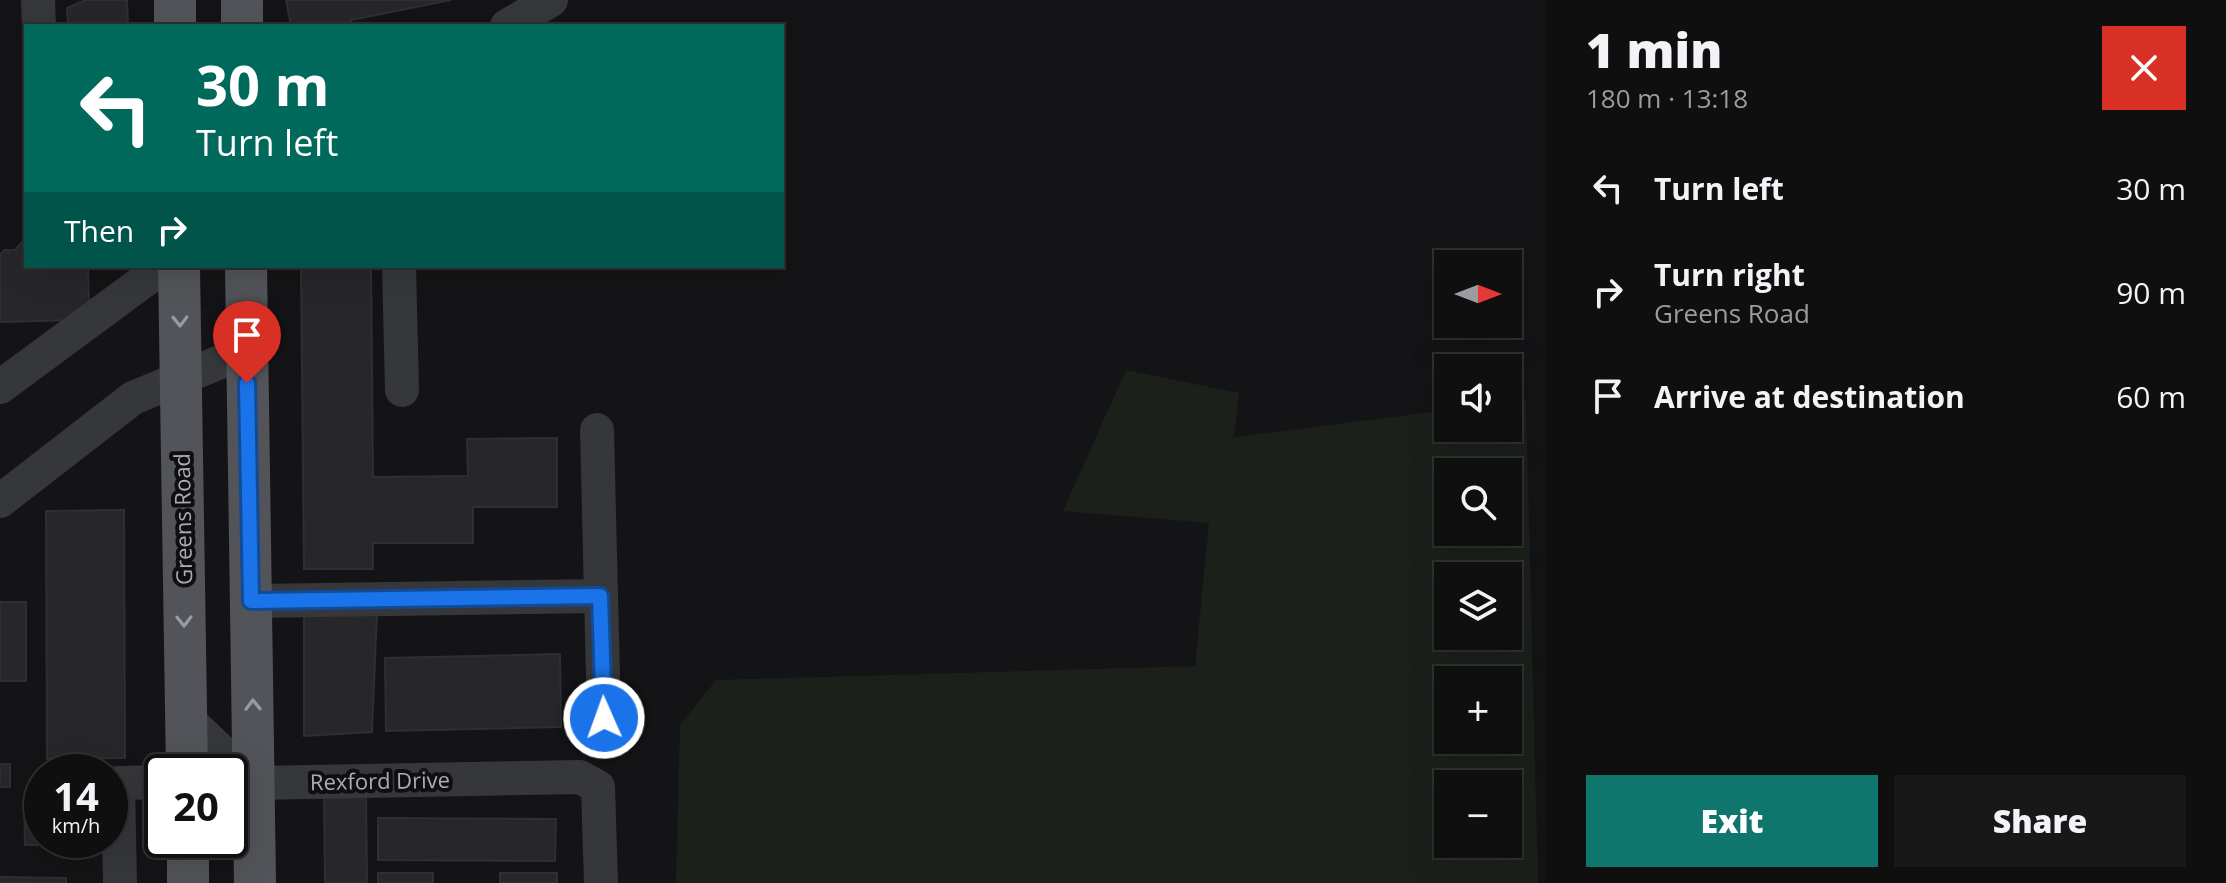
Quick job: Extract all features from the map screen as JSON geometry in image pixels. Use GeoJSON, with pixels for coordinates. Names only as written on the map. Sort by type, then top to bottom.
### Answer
{"type":"FeatureCollection","features":[{"type":"Feature","properties":{"kind":"main road"},"geometry":{"type":"LineString","coordinates":[[175,0],[175,24]]}},
{"type":"Feature","properties":{"kind":"main road"},"geometry":{"type":"LineString","coordinates":[[242,0],[242,24]]}},
{"type":"Feature","properties":{"kind":"main road","name":"Greens Road"},"geometry":{"type":"LineString","coordinates":[[179,268],[187,754]]}},
{"type":"Feature","properties":{"kind":"main road"},"geometry":{"type":"LineString","coordinates":[[246,268],[255,883]]}},
{"type":"Feature","properties":{"kind":"main road"},"geometry":{"type":"LineString","coordinates":[[188,858],[188,883]]}},
{"type":"Feature","properties":{"kind":"lane"},"geometry":{"type":"LineString","coordinates":[[38,0],[39,24]]}},
{"type":"Feature","properties":{"kind":"lane"},"geometry":{"type":"LineString","coordinates":[[510,24],[551,0]]}},
{"type":"Feature","properties":{"kind":"lane"},"geometry":{"type":"LineString","coordinates":[[0,387],[161,268]]}},
{"type":"Feature","properties":{"kind":"lane"},"geometry":{"type":"LineString","coordinates":[[399,268],[402,390]]}},
{"type":"Feature","properties":{"kind":"lane"},"geometry":{"type":"LineString","coordinates":[[0,501],[133,398],[180,375],[247,351]]}},
{"type":"Feature","properties":{"kind":"lane"},"geometry":{"type":"LineString","coordinates":[[597,430],[604,718]]}},
{"type":"Feature","properties":{"kind":"lane"},"geometry":{"type":"LineString","coordinates":[[251,601],[600,596]]}},
{"type":"Feature","properties":{"kind":"lane"},"geometry":{"type":"LineString","coordinates":[[186,718],[255,783]]}},
{"type":"Feature","properties":{"kind":"lane","name":"Rexford Drive"},"geometry":{"type":"LineString","coordinates":[[255,783],[580,777],[598,787],[601,883]]}},
{"type":"Feature","properties":{"kind":"lane"},"geometry":{"type":"LineString","coordinates":[[120,883],[118,783],[144,782]]}},
{"type":"Feature","properties":{"kind":"shaded area"},"geometry":{"type":"Polygon","coordinates":[[[1126,370],[1239,393],[1234,437],[1434,412],[1434,442],[1522,442],[1522,401],[1526,401],[1538,883],[676,883],[680,725],[716,680],[1195,666],[1209,523],[1063,511],[1126,370]]]}},
{"type":"Feature","properties":{"kind":"building"},"geometry":{"type":"Polygon","coordinates":[[[86,0],[127,0],[128,24],[68,24],[67,8],[86,0]]]}},
{"type":"Feature","properties":{"kind":"building"},"geometry":{"type":"Polygon","coordinates":[[[286,0],[451,0],[351,20],[352,24],[291,24],[286,0]]]}},
{"type":"Feature","properties":{"kind":"building"},"geometry":{"type":"Polygon","coordinates":[[[24,240],[24,268],[88,268],[89,307],[76,320],[0,322],[0,255],[4,250],[15,250],[24,240]]]}},
{"type":"Feature","properties":{"kind":"building"},"geometry":{"type":"Polygon","coordinates":[[[301,268],[371,268],[373,477],[468,476],[467,439],[557,438],[557,507],[473,507],[473,543],[373,543],[373,569],[304,569],[301,268]]]}},
{"type":"Feature","properties":{"kind":"building"},"geometry":{"type":"Polygon","coordinates":[[[124,510],[125,754],[47,754],[46,511],[124,510]]]}},
{"type":"Feature","properties":{"kind":"building"},"geometry":{"type":"Polygon","coordinates":[[[0,602],[26,602],[26,681],[0,681],[0,602]]]}},
{"type":"Feature","properties":{"kind":"building"},"geometry":{"type":"Polygon","coordinates":[[[304,612],[377,612],[372,732],[304,736],[304,612]]]}},
{"type":"Feature","properties":{"kind":"building"},"geometry":{"type":"Polygon","coordinates":[[[560,654],[561,727],[386,731],[385,658],[560,654]]]}},
{"type":"Feature","properties":{"kind":"building"},"geometry":{"type":"Polygon","coordinates":[[[0,764],[10,764],[10,787],[0,787],[0,764]]]}},
{"type":"Feature","properties":{"kind":"building"},"geometry":{"type":"Polygon","coordinates":[[[324,793],[366,793],[367,883],[325,883],[324,793]]]}},
{"type":"Feature","properties":{"kind":"building"},"geometry":{"type":"Polygon","coordinates":[[[378,818],[556,819],[555,861],[378,860],[378,818]]]}},
{"type":"Feature","properties":{"kind":"building"},"geometry":{"type":"Polygon","coordinates":[[[378,873],[433,873],[433,883],[378,883],[378,873]]]}},
{"type":"Feature","properties":{"kind":"building"},"geometry":{"type":"Polygon","coordinates":[[[500,873],[557,873],[557,883],[500,883],[500,873]]]}},
{"type":"Feature","properties":{"kind":"building"},"geometry":{"type":"Polygon","coordinates":[[[0,877],[66,878],[66,883],[0,883],[0,877]]]}},
{"type":"Feature","properties":{"kind":"route"},"geometry":{"type":"LineString","coordinates":[[247,383],[251,601],[600,596],[604,718]]}}]}
